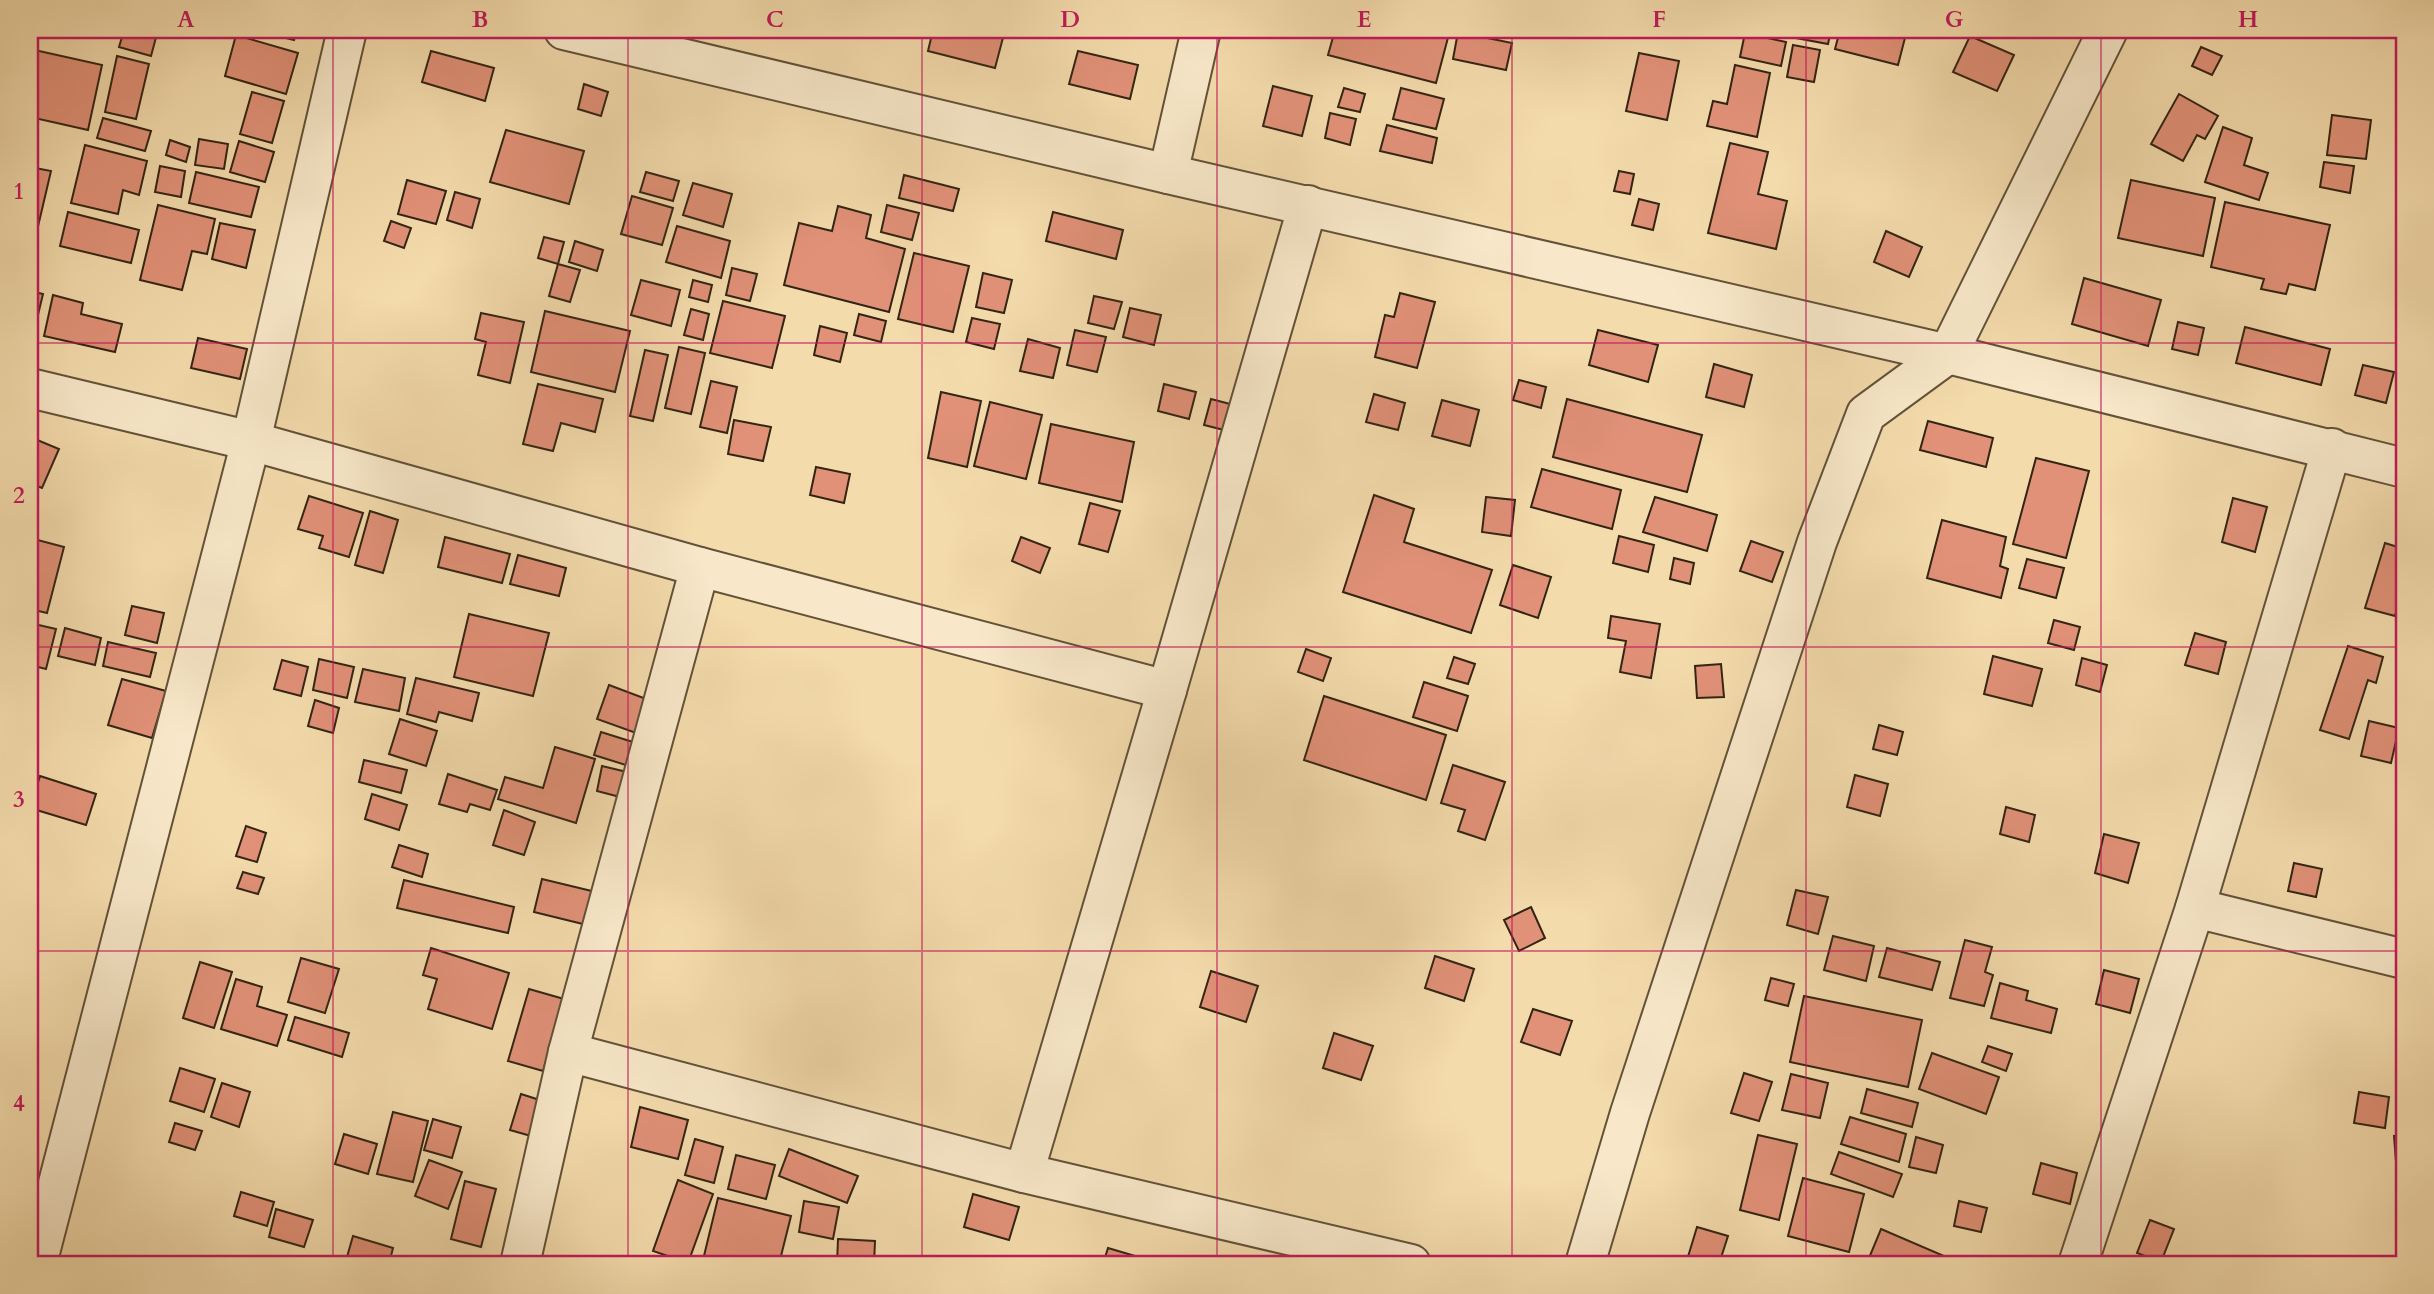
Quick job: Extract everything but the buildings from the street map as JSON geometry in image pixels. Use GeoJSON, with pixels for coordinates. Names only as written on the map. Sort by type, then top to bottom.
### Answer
{"type":"FeatureCollection","features":[{"type":"Feature","properties":{"kind":"street"},"geometry":{"type":"LineString","coordinates":[[37,1264],[251,441],[347,30]]}},
{"type":"Feature","properties":{"kind":"street"},"geometry":{"type":"LineString","coordinates":[[564,30],[1168,174],[1948,354],[2404,468]]}},
{"type":"Feature","properties":{"kind":"street"},"geometry":{"type":"LineString","coordinates":[[1168,174],[1201,30]]}},
{"type":"Feature","properties":{"kind":"street"},"geometry":{"type":"LineString","coordinates":[[1585,1264],[1630,1113],[1818,541],[1866,414],[1948,354],[2108,30]]}},
{"type":"Feature","properties":{"kind":"street"},"geometry":{"type":"LineString","coordinates":[[1024,1173],[1308,205]]}},
{"type":"Feature","properties":{"kind":"street"},"geometry":{"type":"LineString","coordinates":[[30,388],[251,441],[700,567],[1167,690]]}},
{"type":"Feature","properties":{"kind":"street"},"geometry":{"type":"LineString","coordinates":[[2078,1264],[2196,908],[2332,448]]}},
{"type":"Feature","properties":{"kind":"street"},"geometry":{"type":"LineString","coordinates":[[520,1264],[568,1052],[700,567]]}},
{"type":"Feature","properties":{"kind":"street"},"geometry":{"type":"LineString","coordinates":[[2196,908],[2404,959]]}},
{"type":"Feature","properties":{"kind":"street"},"geometry":{"type":"LineString","coordinates":[[568,1052],[1024,1173],[1411,1264]]}}]}
